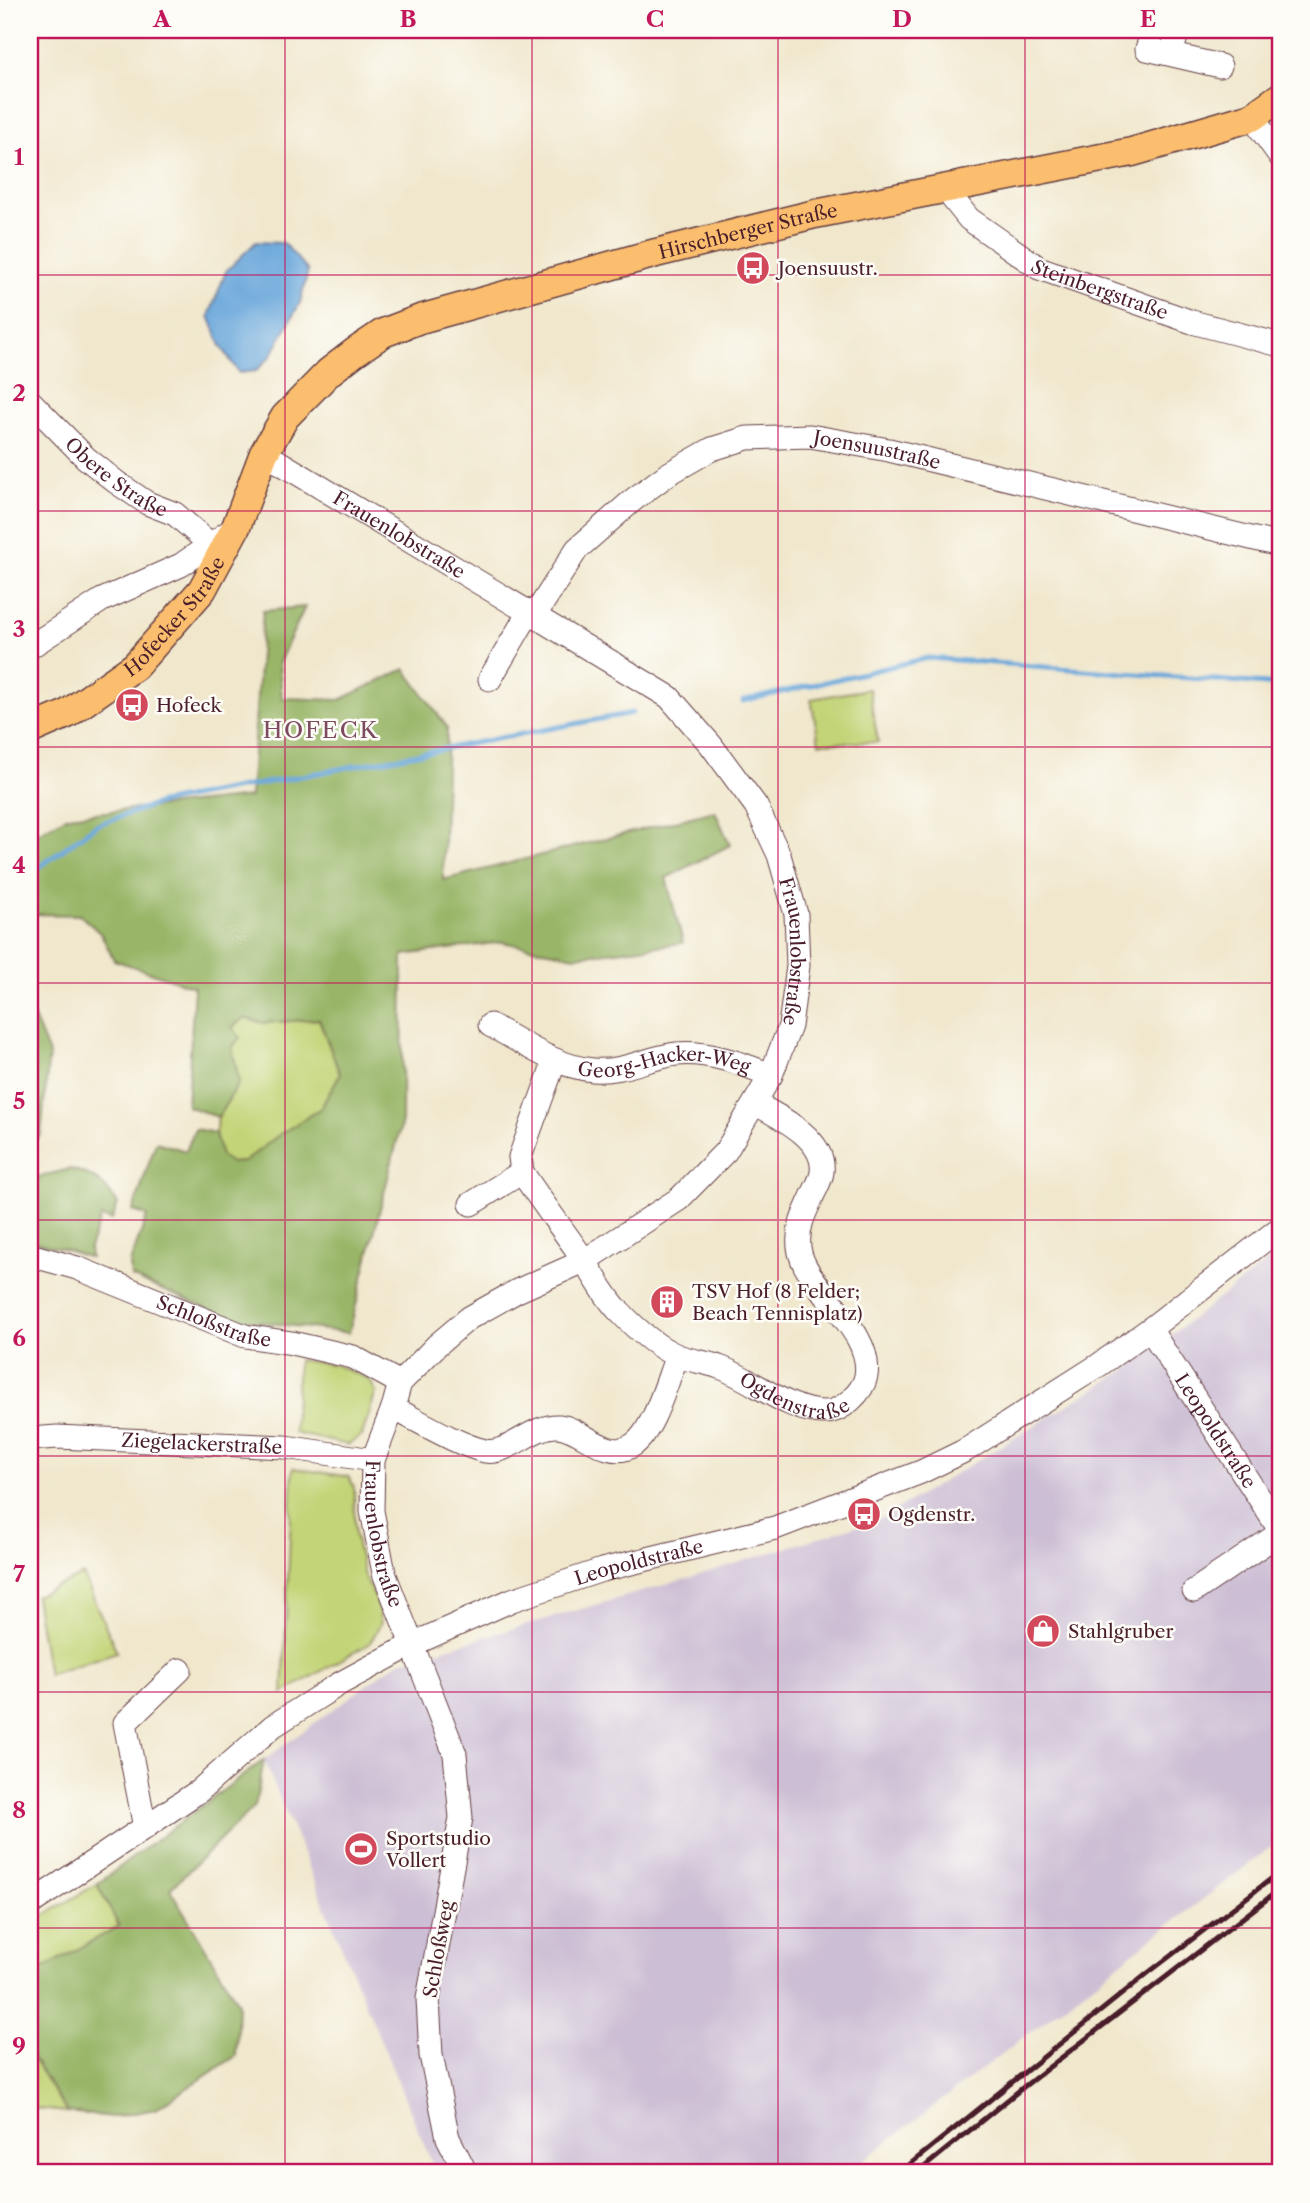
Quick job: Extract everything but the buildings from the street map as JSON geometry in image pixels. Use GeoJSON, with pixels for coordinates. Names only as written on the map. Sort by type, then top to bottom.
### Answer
{"type":"FeatureCollection","features":[{"type":"Feature","properties":{"kind":"main road","name":"Hirschberger Straße"},"geometry":{"type":"LineString","coordinates":[[264,453],[285,417],[329,372],[383,333],[407,324],[656,253],[815,214],[1132,152],[1252,117],[1280,97]]}},
{"type":"Feature","properties":{"kind":"main road","name":"Hofecker Straße"},"geometry":{"type":"LineString","coordinates":[[30,730],[67,713],[135,666],[202,590],[236,527],[264,453]]}},
{"type":"Feature","properties":{"kind":"street"},"geometry":{"type":"LineString","coordinates":[[1153,30],[1147,48],[1220,66]]}},
{"type":"Feature","properties":{"kind":"street"},"geometry":{"type":"LineString","coordinates":[[1171,54],[1178,30]]}},
{"type":"Feature","properties":{"kind":"street"},"geometry":{"type":"LineString","coordinates":[[1252,117],[1280,156]]}},
{"type":"Feature","properties":{"kind":"street","name":"Steinbergstraße"},"geometry":{"type":"LineString","coordinates":[[947,187],[953,199],[970,219],[1039,268],[1192,322],[1280,345]]}},
{"type":"Feature","properties":{"kind":"street","name":"Obere Straße"},"geometry":{"type":"LineString","coordinates":[[30,401],[86,458],[116,482],[147,503],[175,514],[211,545]]}},
{"type":"Feature","properties":{"kind":"street","name":"Joensuustraße"},"geometry":{"type":"LineString","coordinates":[[490,679],[577,549],[633,500],[668,474],[712,449],[747,438],[810,436],[889,450],[1280,545]]}},
{"type":"Feature","properties":{"kind":"street","name":"Frauenlobstraße"},"geometry":{"type":"LineString","coordinates":[[264,453],[669,697],[711,745],[756,806],[779,855],[796,914],[799,967],[790,1026],[771,1075],[726,1151],[679,1199],[584,1261],[517,1291],[469,1318],[400,1382],[373,1460],[372,1511],[384,1573],[411,1644]]}},
{"type":"Feature","properties":{"kind":"street"},"geometry":{"type":"LineString","coordinates":[[30,647],[102,600],[181,565],[236,527]]}},
{"type":"Feature","properties":{"kind":"street","name":"Georg-Hacker-Weg"},"geometry":{"type":"LineString","coordinates":[[490,1025],[573,1067],[595,1070],[622,1068],[677,1054],[704,1055],[745,1065],[771,1075]]}},
{"type":"Feature","properties":{"kind":"street","name":"Georg-Hacker-Weg"},"geometry":{"type":"LineString","coordinates":[[522,1172],[520,1157],[555,1060]]}},
{"type":"Feature","properties":{"kind":"street","name":"Ogdenstraße"},"geometry":{"type":"LineString","coordinates":[[584,1261],[617,1310],[643,1334],[677,1356],[720,1367],[804,1410],[828,1413],[844,1405],[866,1380],[867,1368],[858,1339],[805,1267],[799,1250],[799,1230],[822,1175],[822,1164],[812,1145],[798,1130],[789,1122],[755,1104]]}},
{"type":"Feature","properties":{"kind":"street"},"geometry":{"type":"LineString","coordinates":[[471,1204],[522,1172],[584,1261]]}},
{"type":"Feature","properties":{"kind":"street","name":"Leopoldstraße"},"geometry":{"type":"LineString","coordinates":[[30,1904],[199,1791],[273,1726],[339,1684],[411,1644],[512,1600],[602,1570],[775,1528],[921,1472],[966,1450],[1035,1407],[1150,1329],[1280,1227]]}},
{"type":"Feature","properties":{"kind":"street","name":"Schloßstraße"},"geometry":{"type":"LineString","coordinates":[[30,1255],[77,1268],[245,1336],[353,1357],[400,1382]]}},
{"type":"Feature","properties":{"kind":"street","name":"Leopoldstraße"},"geometry":{"type":"LineString","coordinates":[[1150,1329],[1280,1532],[1194,1591]]}},
{"type":"Feature","properties":{"kind":"street"},"geometry":{"type":"LineString","coordinates":[[393,1408],[487,1452],[503,1448],[547,1427],[561,1426],[606,1448],[617,1450],[630,1447],[647,1429],[677,1356]]}},
{"type":"Feature","properties":{"kind":"street","name":"Ziegelackerstraße"},"geometry":{"type":"LineString","coordinates":[[30,1439],[57,1437],[285,1447],[373,1460]]}},
{"type":"Feature","properties":{"kind":"street","name":"Schloßweg"},"geometry":{"type":"LineString","coordinates":[[411,1644],[433,1693],[455,1754],[461,1818],[428,1998],[431,2055],[448,2138],[466,2173]]}},
{"type":"Feature","properties":{"kind":"street"},"geometry":{"type":"LineString","coordinates":[[145,1828],[125,1723],[180,1670]]}},
{"type":"Feature","properties":{"kind":"shaded area"},"geometry":{"type":"Polygon","coordinates":[[[1280,1252],[1280,1840],[847,2173],[436,2173],[264,1760],[398,1662],[689,1578],[885,1517],[1125,1370],[1280,1252]]]}},
{"type":"Feature","properties":{"kind":"green space"},"geometry":{"type":"Polygon","coordinates":[[[305,607],[279,662],[282,698],[340,700],[405,669],[447,727],[443,880],[715,811],[730,845],[666,878],[683,943],[575,956],[502,942],[403,955],[402,1121],[349,1333],[230,1318],[131,1277],[130,1263],[147,1216],[133,1211],[156,1142],[186,1151],[195,1129],[215,1133],[221,1156],[231,1163],[244,1162],[321,1108],[340,1074],[319,1019],[263,1023],[244,1018],[232,1027],[240,1037],[232,1048],[239,1082],[218,1117],[187,1106],[194,987],[114,960],[101,934],[80,915],[30,914],[30,838],[67,816],[250,797],[263,611],[305,607]]]}},
{"type":"Feature","properties":{"kind":"green space"},"geometry":{"type":"Polygon","coordinates":[[[869,689],[878,742],[819,743],[811,699],[869,689]]]}},
{"type":"Feature","properties":{"kind":"green space"},"geometry":{"type":"Polygon","coordinates":[[[30,1008],[49,1054],[41,1134],[30,1145],[30,1008]]]}},
{"type":"Feature","properties":{"kind":"green space"},"geometry":{"type":"Polygon","coordinates":[[[244,1018],[263,1023],[319,1019],[340,1074],[321,1108],[244,1162],[231,1163],[220,1156],[215,1133],[218,1117],[239,1082],[232,1047],[232,1027],[244,1018]]]}},
{"type":"Feature","properties":{"kind":"green space"},"geometry":{"type":"Polygon","coordinates":[[[70,1169],[98,1181],[118,1204],[112,1220],[101,1217],[89,1248],[90,1258],[30,1241],[30,1184],[38,1177],[70,1169]]]}},
{"type":"Feature","properties":{"kind":"green space"},"geometry":{"type":"Polygon","coordinates":[[[298,1360],[335,1365],[369,1379],[376,1392],[362,1435],[348,1445],[294,1433],[298,1360]]]}},
{"type":"Feature","properties":{"kind":"green space"},"geometry":{"type":"Polygon","coordinates":[[[293,1468],[349,1477],[354,1487],[355,1534],[363,1573],[376,1600],[381,1623],[370,1643],[283,1693],[293,1468]]]}},
{"type":"Feature","properties":{"kind":"green space"},"geometry":{"type":"Polygon","coordinates":[[[83,1575],[117,1652],[48,1675],[35,1596],[83,1575]]]}},
{"type":"Feature","properties":{"kind":"green space"},"geometry":{"type":"Polygon","coordinates":[[[264,1760],[255,1806],[170,1889],[238,2003],[236,2056],[155,2109],[114,2117],[67,2112],[30,2054],[30,1976],[119,1926],[97,1884],[264,1760]]]}},
{"type":"Feature","properties":{"kind":"green space"},"geometry":{"type":"Polygon","coordinates":[[[97,1884],[119,1926],[30,1976],[30,1924],[97,1884]]]}},
{"type":"Feature","properties":{"kind":"green space"},"geometry":{"type":"Polygon","coordinates":[[[30,2054],[67,2112],[30,2108],[30,2054]]]}},
{"type":"Feature","properties":{"kind":"water"},"geometry":{"type":"Polygon","coordinates":[[[256,242],[284,243],[308,271],[300,303],[271,356],[256,371],[239,373],[221,346],[209,316],[226,271],[256,242]]]}},
{"type":"Feature","properties":{"kind":"waterway"},"geometry":{"type":"LineString","coordinates":[[743,701],[928,658],[1280,685]]}},
{"type":"Feature","properties":{"kind":"waterway"},"geometry":{"type":"LineString","coordinates":[[30,874],[96,825],[160,803],[632,713]]}},
{"type":"Feature","properties":{"kind":"railway"},"geometry":{"type":"LineString","coordinates":[[899,2173],[1148,1973],[1280,1872]]}},
{"type":"Feature","properties":{"kind":"railway"},"geometry":{"type":"LineString","coordinates":[[917,2173],[1026,2085],[1280,1889]]}},
{"type":"Feature","properties":{"kind":"place","name":"Joensuustr."},"geometry":{"type":"Point","coordinates":[753,268]}},
{"type":"Feature","properties":{"kind":"place","name":"Hofeck"},"geometry":{"type":"Point","coordinates":[132,705]}},
{"type":"Feature","properties":{"kind":"place","name":"TSV Hof (8 Felder; Beach Tennisplatz)"},"geometry":{"type":"Point","coordinates":[667,1302]}},
{"type":"Feature","properties":{"kind":"place","name":"Ogdenstr."},"geometry":{"type":"Point","coordinates":[864,1514]}},
{"type":"Feature","properties":{"kind":"place","name":"Stahlgruber"},"geometry":{"type":"Point","coordinates":[1043,1631]}},
{"type":"Feature","properties":{"kind":"place","name":"Sportstudio Vollert"},"geometry":{"type":"Point","coordinates":[361,1849]}},
{"type":"Feature","properties":{"kind":"district","name":"HOFECK"},"geometry":{"type":"Point","coordinates":[321,730]}}]}
